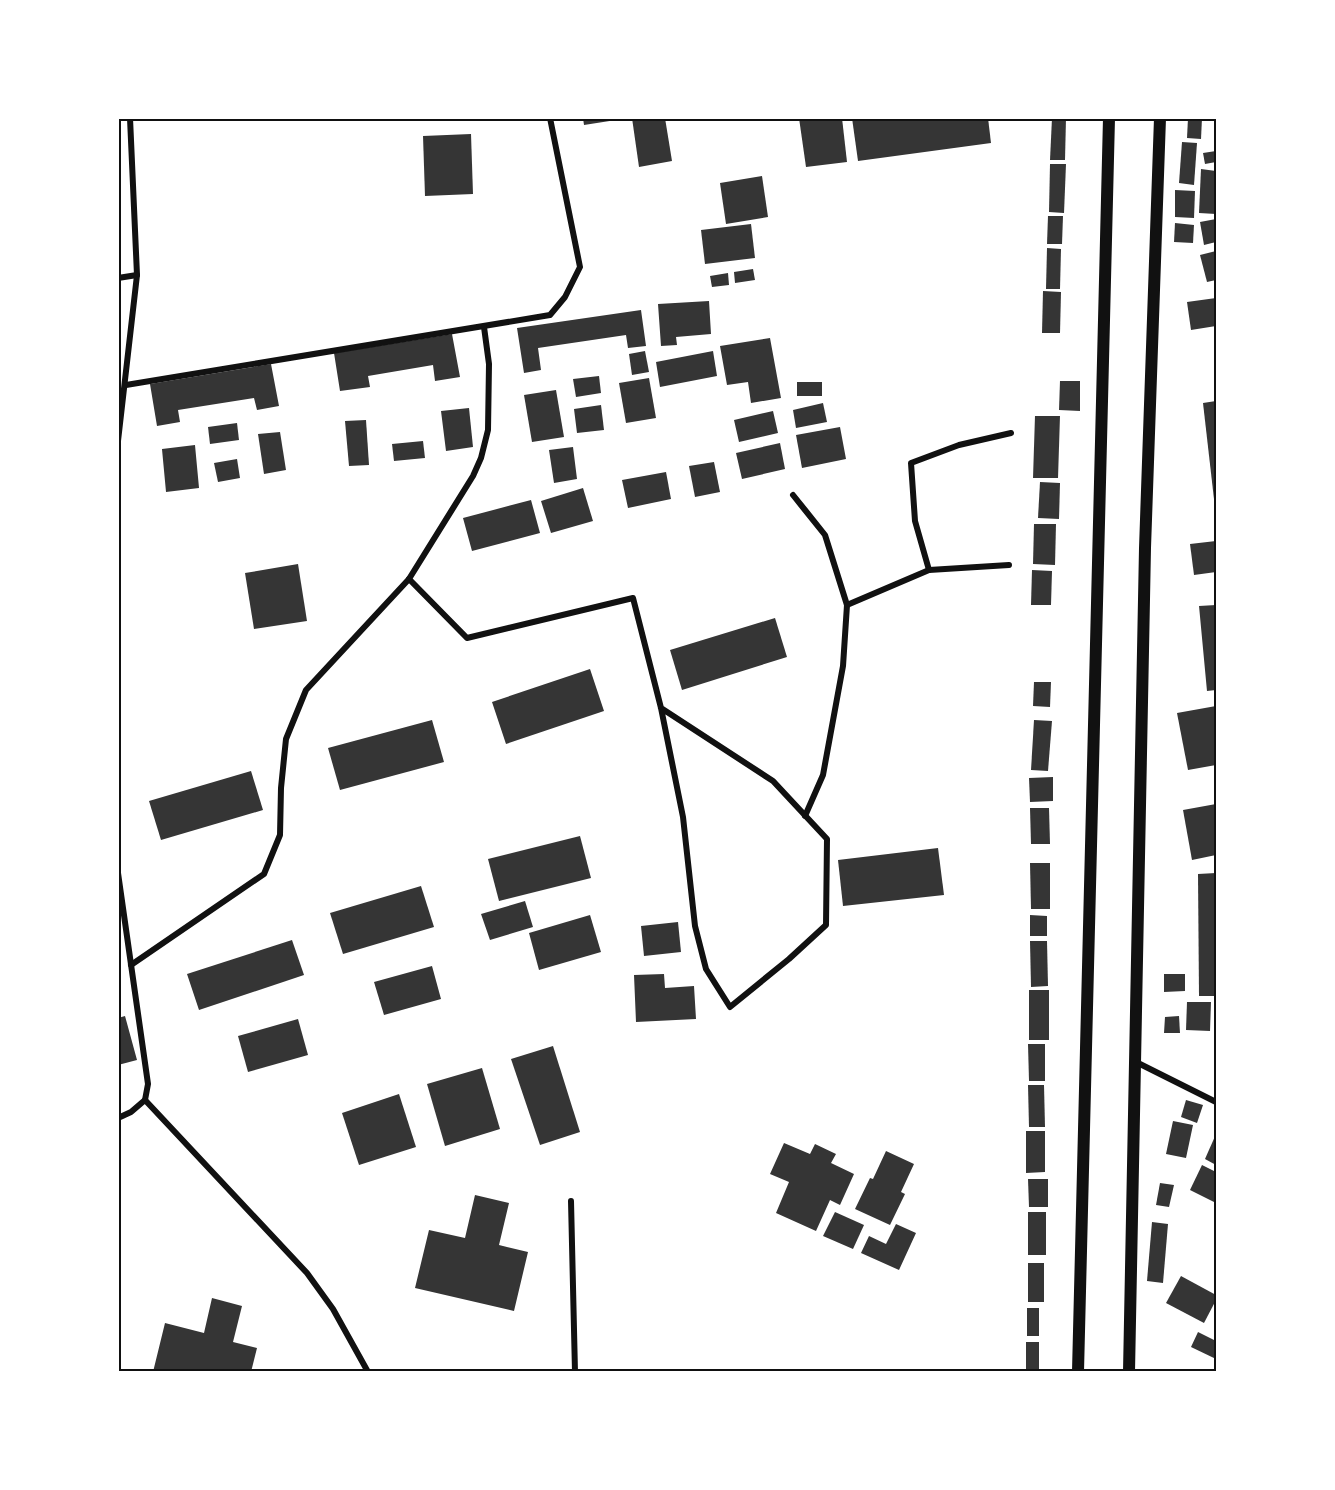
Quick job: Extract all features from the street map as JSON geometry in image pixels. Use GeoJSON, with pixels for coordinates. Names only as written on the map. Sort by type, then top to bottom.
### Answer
{"type":"FeatureCollection","features":[{"type":"Feature","properties":{"kind":"main road"},"geometry":{"type":"LineString","coordinates":[[1078,1371],[1108,118]]}},
{"type":"Feature","properties":{"kind":"main road"},"geometry":{"type":"LineString","coordinates":[[1130,1371],[1145,548],[1160,118]]}},
{"type":"Feature","properties":{"kind":"street"},"geometry":{"type":"LineString","coordinates":[[118,441],[126,385],[136,275],[130,118]]}},
{"type":"Feature","properties":{"kind":"street"},"geometry":{"type":"LineString","coordinates":[[126,385],[550,315],[565,297],[580,267],[550,118]]}},
{"type":"Feature","properties":{"kind":"street"},"geometry":{"type":"LineString","coordinates":[[118,278],[136,275]]}},
{"type":"Feature","properties":{"kind":"street"},"geometry":{"type":"LineString","coordinates":[[131,965],[264,874],[280,835],[281,788],[286,739],[306,690],[409,579],[473,476],[481,458],[488,430],[489,364],[484,327]]}},
{"type":"Feature","properties":{"kind":"street"},"geometry":{"type":"LineString","coordinates":[[929,570],[915,521],[911,463],[959,446],[1011,433]]}},
{"type":"Feature","properties":{"kind":"street"},"geometry":{"type":"LineString","coordinates":[[793,495],[825,535],[847,605],[843,666],[824,775],[805,816]]}},
{"type":"Feature","properties":{"kind":"street"},"geometry":{"type":"LineString","coordinates":[[847,605],[929,570],[1009,565]]}},
{"type":"Feature","properties":{"kind":"street"},"geometry":{"type":"LineString","coordinates":[[409,579],[467,638],[633,598],[661,708],[683,816],[695,926],[706,969],[730,1007],[789,959],[826,925],[827,839],[773,781],[661,708]]}},
{"type":"Feature","properties":{"kind":"street"},"geometry":{"type":"LineString","coordinates":[[118,873],[147,1084],[145,1100],[131,1112],[118,1118]]}},
{"type":"Feature","properties":{"kind":"street"},"geometry":{"type":"LineString","coordinates":[[1136,1062],[1216,1102]]}},
{"type":"Feature","properties":{"kind":"street"},"geometry":{"type":"LineString","coordinates":[[145,1100],[307,1273],[333,1310],[368,1371]]}},
{"type":"Feature","properties":{"kind":"street"},"geometry":{"type":"LineString","coordinates":[[571,1201],[575,1371]]}},
{"type":"Feature","properties":{"kind":"building"},"geometry":{"type":"Polygon","coordinates":[[[583,118],[616,118],[616,120],[584,125],[583,118]]]}},
{"type":"Feature","properties":{"kind":"building"},"geometry":{"type":"Polygon","coordinates":[[[632,118],[665,118],[672,161],[639,167],[632,118]]]}},
{"type":"Feature","properties":{"kind":"building"},"geometry":{"type":"Polygon","coordinates":[[[799,118],[842,118],[847,162],[806,167],[799,118]]]}},
{"type":"Feature","properties":{"kind":"building"},"geometry":{"type":"Polygon","coordinates":[[[852,118],[988,118],[991,143],[858,161],[852,118]]]}},
{"type":"Feature","properties":{"kind":"building"},"geometry":{"type":"Polygon","coordinates":[[[1052,118],[1066,118],[1065,160],[1050,160],[1052,118]]]}},
{"type":"Feature","properties":{"kind":"building"},"geometry":{"type":"Polygon","coordinates":[[[1188,118],[1202,118],[1201,139],[1187,138],[1188,118]]]}},
{"type":"Feature","properties":{"kind":"building"},"geometry":{"type":"Polygon","coordinates":[[[471,134],[473,194],[425,196],[423,136],[471,134]]]}},
{"type":"Feature","properties":{"kind":"building"},"geometry":{"type":"Polygon","coordinates":[[[1182,142],[1197,143],[1194,185],[1179,183],[1182,142]]]}},
{"type":"Feature","properties":{"kind":"building"},"geometry":{"type":"Polygon","coordinates":[[[1216,151],[1216,162],[1205,164],[1203,153],[1216,151]]]}},
{"type":"Feature","properties":{"kind":"building"},"geometry":{"type":"Polygon","coordinates":[[[1050,164],[1066,164],[1064,213],[1049,212],[1050,164]]]}},
{"type":"Feature","properties":{"kind":"building"},"geometry":{"type":"Polygon","coordinates":[[[1201,169],[1216,171],[1216,214],[1199,213],[1201,169]]]}},
{"type":"Feature","properties":{"kind":"building"},"geometry":{"type":"Polygon","coordinates":[[[762,176],[768,217],[726,224],[720,183],[762,176]]]}},
{"type":"Feature","properties":{"kind":"building"},"geometry":{"type":"Polygon","coordinates":[[[1175,190],[1195,191],[1194,218],[1175,217],[1175,190]]]}},
{"type":"Feature","properties":{"kind":"building"},"geometry":{"type":"Polygon","coordinates":[[[1048,216],[1063,216],[1062,244],[1047,244],[1048,216]]]}},
{"type":"Feature","properties":{"kind":"building"},"geometry":{"type":"Polygon","coordinates":[[[1216,219],[1216,242],[1204,245],[1200,222],[1216,219]]]}},
{"type":"Feature","properties":{"kind":"building"},"geometry":{"type":"Polygon","coordinates":[[[1175,223],[1194,225],[1193,243],[1174,242],[1175,223]]]}},
{"type":"Feature","properties":{"kind":"building"},"geometry":{"type":"Polygon","coordinates":[[[751,224],[755,258],[705,264],[701,230],[751,224]]]}},
{"type":"Feature","properties":{"kind":"building"},"geometry":{"type":"Polygon","coordinates":[[[1047,248],[1061,249],[1060,289],[1046,289],[1047,248]]]}},
{"type":"Feature","properties":{"kind":"building"},"geometry":{"type":"Polygon","coordinates":[[[1216,251],[1216,280],[1207,282],[1200,255],[1216,251]]]}},
{"type":"Feature","properties":{"kind":"building"},"geometry":{"type":"Polygon","coordinates":[[[753,269],[755,280],[735,283],[734,272],[753,269]]]}},
{"type":"Feature","properties":{"kind":"building"},"geometry":{"type":"Polygon","coordinates":[[[728,273],[729,285],[712,287],[710,276],[728,273]]]}},
{"type":"Feature","properties":{"kind":"building"},"geometry":{"type":"Polygon","coordinates":[[[1043,291],[1061,292],[1060,333],[1042,333],[1043,291]]]}},
{"type":"Feature","properties":{"kind":"building"},"geometry":{"type":"Polygon","coordinates":[[[1216,298],[1216,326],[1191,330],[1187,302],[1216,298]]]}},
{"type":"Feature","properties":{"kind":"building"},"geometry":{"type":"Polygon","coordinates":[[[709,301],[711,334],[676,337],[677,345],[661,346],[658,304],[709,301]]]}},
{"type":"Feature","properties":{"kind":"building"},"geometry":{"type":"Polygon","coordinates":[[[641,310],[646,346],[628,348],[626,335],[538,348],[541,370],[524,373],[517,328],[641,310]]]}},
{"type":"Feature","properties":{"kind":"building"},"geometry":{"type":"Polygon","coordinates":[[[452,334],[460,377],[435,381],[433,365],[368,376],[370,387],[340,391],[334,353],[452,334]]]}},
{"type":"Feature","properties":{"kind":"building"},"geometry":{"type":"Polygon","coordinates":[[[770,338],[781,398],[751,403],[748,382],[727,385],[720,346],[770,338]]]}},
{"type":"Feature","properties":{"kind":"building"},"geometry":{"type":"Polygon","coordinates":[[[645,351],[649,372],[632,375],[629,354],[645,351]]]}},
{"type":"Feature","properties":{"kind":"building"},"geometry":{"type":"Polygon","coordinates":[[[713,351],[717,376],[660,387],[656,362],[713,351]]]}},
{"type":"Feature","properties":{"kind":"building"},"geometry":{"type":"Polygon","coordinates":[[[271,364],[279,406],[257,410],[254,398],[178,410],[180,422],[157,426],[150,384],[271,364]]]}},
{"type":"Feature","properties":{"kind":"building"},"geometry":{"type":"Polygon","coordinates":[[[599,376],[601,393],[576,397],[573,379],[599,376]]]}},
{"type":"Feature","properties":{"kind":"building"},"geometry":{"type":"Polygon","coordinates":[[[649,378],[656,418],[626,423],[619,383],[649,378]]]}},
{"type":"Feature","properties":{"kind":"building"},"geometry":{"type":"Polygon","coordinates":[[[1060,381],[1080,381],[1080,411],[1059,410],[1060,381]]]}},
{"type":"Feature","properties":{"kind":"building"},"geometry":{"type":"Polygon","coordinates":[[[797,382],[822,382],[822,396],[797,396],[797,382]]]}},
{"type":"Feature","properties":{"kind":"building"},"geometry":{"type":"Polygon","coordinates":[[[556,390],[564,437],[532,442],[524,395],[556,390]]]}},
{"type":"Feature","properties":{"kind":"building"},"geometry":{"type":"Polygon","coordinates":[[[1216,401],[1216,507],[1215,508],[1203,403],[1216,401]]]}},
{"type":"Feature","properties":{"kind":"building"},"geometry":{"type":"Polygon","coordinates":[[[823,403],[827,422],[796,428],[793,410],[823,403]]]}},
{"type":"Feature","properties":{"kind":"building"},"geometry":{"type":"Polygon","coordinates":[[[601,405],[604,430],[577,433],[574,409],[601,405]]]}},
{"type":"Feature","properties":{"kind":"building"},"geometry":{"type":"Polygon","coordinates":[[[469,408],[473,447],[446,451],[441,411],[469,408]]]}},
{"type":"Feature","properties":{"kind":"building"},"geometry":{"type":"Polygon","coordinates":[[[773,411],[778,433],[739,442],[734,420],[773,411]]]}},
{"type":"Feature","properties":{"kind":"building"},"geometry":{"type":"Polygon","coordinates":[[[1035,416],[1060,416],[1058,478],[1033,478],[1035,416]]]}},
{"type":"Feature","properties":{"kind":"building"},"geometry":{"type":"Polygon","coordinates":[[[366,420],[369,465],[349,466],[345,421],[366,420]]]}},
{"type":"Feature","properties":{"kind":"building"},"geometry":{"type":"Polygon","coordinates":[[[237,423],[239,440],[210,444],[208,427],[237,423]]]}},
{"type":"Feature","properties":{"kind":"building"},"geometry":{"type":"Polygon","coordinates":[[[840,427],[846,459],[802,468],[796,435],[840,427]]]}},
{"type":"Feature","properties":{"kind":"building"},"geometry":{"type":"Polygon","coordinates":[[[280,432],[286,470],[264,474],[258,434],[280,432]]]}},
{"type":"Feature","properties":{"kind":"building"},"geometry":{"type":"Polygon","coordinates":[[[423,441],[425,458],[394,461],[392,444],[423,441]]]}},
{"type":"Feature","properties":{"kind":"building"},"geometry":{"type":"Polygon","coordinates":[[[780,443],[785,469],[742,479],[736,453],[780,443]]]}},
{"type":"Feature","properties":{"kind":"building"},"geometry":{"type":"Polygon","coordinates":[[[195,445],[199,488],[166,492],[162,449],[195,445]]]}},
{"type":"Feature","properties":{"kind":"building"},"geometry":{"type":"Polygon","coordinates":[[[573,447],[577,479],[554,483],[549,450],[573,447]]]}},
{"type":"Feature","properties":{"kind":"building"},"geometry":{"type":"Polygon","coordinates":[[[237,459],[240,478],[218,482],[214,463],[237,459]]]}},
{"type":"Feature","properties":{"kind":"building"},"geometry":{"type":"Polygon","coordinates":[[[714,462],[720,492],[695,497],[689,466],[714,462]]]}},
{"type":"Feature","properties":{"kind":"building"},"geometry":{"type":"Polygon","coordinates":[[[666,472],[671,499],[628,508],[622,480],[666,472]]]}},
{"type":"Feature","properties":{"kind":"building"},"geometry":{"type":"Polygon","coordinates":[[[1040,482],[1060,483],[1059,519],[1038,518],[1040,482]]]}},
{"type":"Feature","properties":{"kind":"building"},"geometry":{"type":"Polygon","coordinates":[[[583,488],[593,521],[551,533],[541,501],[583,488]]]}},
{"type":"Feature","properties":{"kind":"building"},"geometry":{"type":"Polygon","coordinates":[[[531,500],[540,533],[472,551],[463,518],[531,500]]]}},
{"type":"Feature","properties":{"kind":"building"},"geometry":{"type":"Polygon","coordinates":[[[1034,524],[1056,524],[1055,565],[1033,564],[1034,524]]]}},
{"type":"Feature","properties":{"kind":"building"},"geometry":{"type":"Polygon","coordinates":[[[1216,541],[1216,572],[1194,575],[1190,544],[1216,541]]]}},
{"type":"Feature","properties":{"kind":"building"},"geometry":{"type":"Polygon","coordinates":[[[298,564],[307,621],[254,629],[245,573],[298,564]]]}},
{"type":"Feature","properties":{"kind":"building"},"geometry":{"type":"Polygon","coordinates":[[[1032,570],[1052,571],[1051,605],[1031,605],[1032,570]]]}},
{"type":"Feature","properties":{"kind":"building"},"geometry":{"type":"Polygon","coordinates":[[[1216,605],[1216,690],[1207,691],[1199,606],[1216,605]]]}},
{"type":"Feature","properties":{"kind":"building"},"geometry":{"type":"Polygon","coordinates":[[[775,618],[787,657],[682,690],[670,650],[775,618]]]}},
{"type":"Feature","properties":{"kind":"building"},"geometry":{"type":"Polygon","coordinates":[[[590,669],[604,711],[506,744],[492,702],[590,669]]]}},
{"type":"Feature","properties":{"kind":"building"},"geometry":{"type":"Polygon","coordinates":[[[1034,682],[1051,682],[1050,707],[1033,706],[1034,682]]]}},
{"type":"Feature","properties":{"kind":"building"},"geometry":{"type":"Polygon","coordinates":[[[1216,706],[1216,765],[1188,770],[1177,713],[1216,706]]]}},
{"type":"Feature","properties":{"kind":"building"},"geometry":{"type":"Polygon","coordinates":[[[432,720],[444,762],[340,790],[328,748],[432,720]]]}},
{"type":"Feature","properties":{"kind":"building"},"geometry":{"type":"Polygon","coordinates":[[[1034,720],[1052,721],[1048,771],[1031,770],[1034,720]]]}},
{"type":"Feature","properties":{"kind":"building"},"geometry":{"type":"Polygon","coordinates":[[[251,771],[263,810],[161,840],[149,801],[251,771]]]}},
{"type":"Feature","properties":{"kind":"building"},"geometry":{"type":"Polygon","coordinates":[[[1053,777],[1053,801],[1030,802],[1029,778],[1053,777]]]}},
{"type":"Feature","properties":{"kind":"building"},"geometry":{"type":"Polygon","coordinates":[[[1216,804],[1216,855],[1192,860],[1183,810],[1216,804]]]}},
{"type":"Feature","properties":{"kind":"building"},"geometry":{"type":"Polygon","coordinates":[[[1030,808],[1049,808],[1050,844],[1031,844],[1030,808]]]}},
{"type":"Feature","properties":{"kind":"building"},"geometry":{"type":"Polygon","coordinates":[[[580,836],[591,878],[499,901],[488,859],[580,836]]]}},
{"type":"Feature","properties":{"kind":"building"},"geometry":{"type":"Polygon","coordinates":[[[938,848],[944,895],[843,906],[838,860],[938,848]]]}},
{"type":"Feature","properties":{"kind":"building"},"geometry":{"type":"Polygon","coordinates":[[[1030,863],[1050,863],[1050,909],[1031,909],[1030,863]]]}},
{"type":"Feature","properties":{"kind":"building"},"geometry":{"type":"Polygon","coordinates":[[[1216,873],[1216,996],[1199,996],[1198,874],[1216,873]]]}},
{"type":"Feature","properties":{"kind":"building"},"geometry":{"type":"Polygon","coordinates":[[[421,886],[434,927],[343,954],[330,913],[421,886]]]}},
{"type":"Feature","properties":{"kind":"building"},"geometry":{"type":"Polygon","coordinates":[[[525,901],[533,927],[490,940],[481,914],[525,901]]]}},
{"type":"Feature","properties":{"kind":"building"},"geometry":{"type":"Polygon","coordinates":[[[590,915],[601,952],[539,970],[529,933],[590,915]]]}},
{"type":"Feature","properties":{"kind":"building"},"geometry":{"type":"Polygon","coordinates":[[[1030,915],[1047,916],[1047,936],[1030,936],[1030,915]]]}},
{"type":"Feature","properties":{"kind":"building"},"geometry":{"type":"Polygon","coordinates":[[[678,922],[681,952],[644,956],[641,926],[678,922]]]}},
{"type":"Feature","properties":{"kind":"building"},"geometry":{"type":"Polygon","coordinates":[[[292,940],[304,975],[199,1010],[187,974],[292,940]]]}},
{"type":"Feature","properties":{"kind":"building"},"geometry":{"type":"Polygon","coordinates":[[[1030,941],[1047,941],[1048,986],[1031,987],[1030,941]]]}},
{"type":"Feature","properties":{"kind":"building"},"geometry":{"type":"Polygon","coordinates":[[[432,966],[441,999],[384,1015],[374,982],[432,966]]]}},
{"type":"Feature","properties":{"kind":"building"},"geometry":{"type":"Polygon","coordinates":[[[664,974],[665,988],[694,986],[696,1019],[636,1022],[634,975],[664,974]]]}},
{"type":"Feature","properties":{"kind":"building"},"geometry":{"type":"Polygon","coordinates":[[[1164,974],[1185,974],[1185,991],[1164,992],[1164,974]]]}},
{"type":"Feature","properties":{"kind":"building"},"geometry":{"type":"Polygon","coordinates":[[[1029,990],[1049,990],[1049,1040],[1029,1040],[1029,990]]]}},
{"type":"Feature","properties":{"kind":"building"},"geometry":{"type":"Polygon","coordinates":[[[1187,1002],[1211,1002],[1210,1031],[1186,1030],[1187,1002]]]}},
{"type":"Feature","properties":{"kind":"building"},"geometry":{"type":"Polygon","coordinates":[[[125,1016],[137,1060],[118,1065],[118,1018],[125,1016]]]}},
{"type":"Feature","properties":{"kind":"building"},"geometry":{"type":"Polygon","coordinates":[[[1179,1016],[1180,1033],[1164,1033],[1165,1017],[1179,1016]]]}},
{"type":"Feature","properties":{"kind":"building"},"geometry":{"type":"Polygon","coordinates":[[[298,1019],[308,1055],[248,1072],[238,1036],[298,1019]]]}},
{"type":"Feature","properties":{"kind":"building"},"geometry":{"type":"Polygon","coordinates":[[[1028,1044],[1045,1044],[1045,1081],[1029,1081],[1028,1044]]]}},
{"type":"Feature","properties":{"kind":"building"},"geometry":{"type":"Polygon","coordinates":[[[553,1046],[580,1132],[540,1145],[511,1059],[553,1046]]]}},
{"type":"Feature","properties":{"kind":"building"},"geometry":{"type":"Polygon","coordinates":[[[482,1068],[500,1129],[445,1146],[427,1084],[482,1068]]]}},
{"type":"Feature","properties":{"kind":"building"},"geometry":{"type":"Polygon","coordinates":[[[1028,1085],[1044,1085],[1045,1127],[1029,1127],[1028,1085]]]}},
{"type":"Feature","properties":{"kind":"building"},"geometry":{"type":"Polygon","coordinates":[[[399,1094],[416,1147],[359,1165],[342,1113],[399,1094]]]}},
{"type":"Feature","properties":{"kind":"building"},"geometry":{"type":"Polygon","coordinates":[[[1186,1100],[1203,1105],[1197,1123],[1181,1117],[1186,1100]]]}},
{"type":"Feature","properties":{"kind":"building"},"geometry":{"type":"Polygon","coordinates":[[[1173,1121],[1193,1125],[1186,1158],[1166,1154],[1173,1121]]]}},
{"type":"Feature","properties":{"kind":"building"},"geometry":{"type":"Polygon","coordinates":[[[1026,1131],[1045,1131],[1045,1172],[1026,1173],[1026,1131]]]}},
{"type":"Feature","properties":{"kind":"building"},"geometry":{"type":"Polygon","coordinates":[[[1216,1134],[1216,1165],[1205,1159],[1216,1134]]]}},
{"type":"Feature","properties":{"kind":"building"},"geometry":{"type":"Polygon","coordinates":[[[784,1143],[810,1154],[815,1144],[836,1154],[831,1163],[854,1174],[840,1205],[830,1200],[816,1231],[776,1213],[789,1182],[770,1174],[784,1143]]]}},
{"type":"Feature","properties":{"kind":"building"},"geometry":{"type":"Polygon","coordinates":[[[886,1151],[914,1164],[901,1192],[905,1194],[890,1225],[855,1209],[886,1151]]]}},
{"type":"Feature","properties":{"kind":"building"},"geometry":{"type":"Polygon","coordinates":[[[1202,1165],[1216,1172],[1216,1203],[1190,1190],[1202,1165]]]}},
{"type":"Feature","properties":{"kind":"building"},"geometry":{"type":"Polygon","coordinates":[[[1028,1179],[1048,1179],[1048,1207],[1029,1207],[1028,1179]]]}},
{"type":"Feature","properties":{"kind":"building"},"geometry":{"type":"Polygon","coordinates":[[[1160,1183],[1174,1185],[1169,1207],[1156,1205],[1160,1183]]]}},
{"type":"Feature","properties":{"kind":"building"},"geometry":{"type":"Polygon","coordinates":[[[475,1195],[509,1203],[499,1245],[528,1252],[514,1311],[415,1288],[429,1230],[465,1238],[475,1195]]]}},
{"type":"Feature","properties":{"kind":"building"},"geometry":{"type":"Polygon","coordinates":[[[835,1212],[864,1225],[853,1249],[823,1236],[835,1212]]]}},
{"type":"Feature","properties":{"kind":"building"},"geometry":{"type":"Polygon","coordinates":[[[1028,1212],[1046,1212],[1046,1255],[1028,1255],[1028,1212]]]}},
{"type":"Feature","properties":{"kind":"building"},"geometry":{"type":"Polygon","coordinates":[[[1152,1222],[1168,1224],[1163,1283],[1147,1281],[1152,1222]]]}},
{"type":"Feature","properties":{"kind":"building"},"geometry":{"type":"Polygon","coordinates":[[[896,1224],[916,1233],[899,1270],[861,1253],[869,1236],[886,1244],[896,1224]]]}},
{"type":"Feature","properties":{"kind":"building"},"geometry":{"type":"Polygon","coordinates":[[[1028,1263],[1044,1263],[1044,1302],[1028,1302],[1028,1263]]]}},
{"type":"Feature","properties":{"kind":"building"},"geometry":{"type":"Polygon","coordinates":[[[1181,1276],[1216,1295],[1216,1300],[1204,1323],[1166,1303],[1181,1276]]]}},
{"type":"Feature","properties":{"kind":"building"},"geometry":{"type":"Polygon","coordinates":[[[212,1298],[242,1306],[233,1342],[257,1348],[251,1372],[153,1372],[165,1323],[204,1333],[212,1298]]]}},
{"type":"Feature","properties":{"kind":"building"},"geometry":{"type":"Polygon","coordinates":[[[1027,1308],[1039,1308],[1039,1336],[1027,1336],[1027,1308]]]}},
{"type":"Feature","properties":{"kind":"building"},"geometry":{"type":"Polygon","coordinates":[[[1198,1332],[1216,1341],[1216,1359],[1191,1347],[1198,1332]]]}},
{"type":"Feature","properties":{"kind":"building"},"geometry":{"type":"Polygon","coordinates":[[[1026,1342],[1039,1342],[1039,1372],[1026,1372],[1026,1342]]]}}]}
